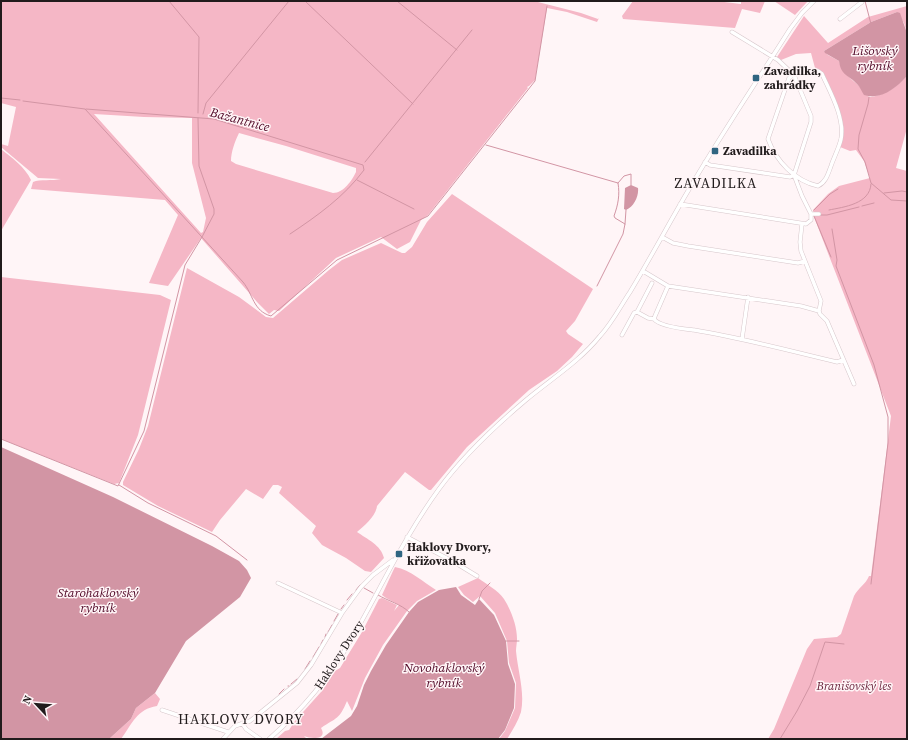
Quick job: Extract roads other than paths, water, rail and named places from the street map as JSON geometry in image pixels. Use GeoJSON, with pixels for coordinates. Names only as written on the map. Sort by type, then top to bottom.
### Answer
{"type":"FeatureCollection","features":[{"type":"Feature","properties":{"kind":"street"},"geometry":{"type":"LineString","coordinates":[[477,576],[407,537],[438,490],[472,450],[498,424],[527,399],[570,366],[591,347],[608,327],[643,271],[705,162],[772,56],[802,13],[814,1]]}},
{"type":"Feature","properties":{"kind":"street"},"geometry":{"type":"LineString","coordinates":[[840,20],[862,1]]}},
{"type":"Feature","properties":{"kind":"street"},"geometry":{"type":"LineString","coordinates":[[680,204],[802,224],[809,223],[811,220],[811,214],[794,175],[812,119],[794,74],[772,56],[732,32]]}},
{"type":"Feature","properties":{"kind":"street"},"geometry":{"type":"LineString","coordinates":[[810,70],[818,71],[822,74],[838,109],[841,139],[823,184],[818,186],[802,181],[794,175],[775,152],[768,139],[789,78],[794,74],[797,75],[810,70]]}},
{"type":"Feature","properties":{"kind":"street"},"geometry":{"type":"LineString","coordinates":[[705,162],[710,165],[790,177],[794,175]]}},
{"type":"Feature","properties":{"kind":"street"},"geometry":{"type":"LineString","coordinates":[[811,214],[819,214]]}},
{"type":"Feature","properties":{"kind":"street"},"geometry":{"type":"LineString","coordinates":[[802,224],[800,242],[805,261],[821,301],[819,311]]}},
{"type":"Feature","properties":{"kind":"street"},"geometry":{"type":"LineString","coordinates":[[662,237],[673,244],[798,263],[805,261]]}},
{"type":"Feature","properties":{"kind":"street"},"geometry":{"type":"LineString","coordinates":[[643,271],[668,286],[748,297],[801,306],[819,311],[831,328],[854,384]]}},
{"type":"Feature","properties":{"kind":"street"},"geometry":{"type":"LineString","coordinates":[[622,335],[634,313],[637,312],[652,283]]}},
{"type":"Feature","properties":{"kind":"street"},"geometry":{"type":"LineString","coordinates":[[654,319],[668,286]]}},
{"type":"Feature","properties":{"kind":"street"},"geometry":{"type":"LineString","coordinates":[[742,339],[748,297]]}},
{"type":"Feature","properties":{"kind":"street"},"geometry":{"type":"LineString","coordinates":[[637,312],[648,318],[654,319],[656,322],[674,327],[742,339],[837,362],[843,360]]}},
{"type":"Feature","properties":{"kind":"street","name":"Haklovy Dvory"},"geometry":{"type":"LineString","coordinates":[[268,739],[287,723],[316,692],[336,663],[351,640],[407,537]]}},
{"type":"Feature","properties":{"kind":"street","name":"Haklovy Dvory"},"geometry":{"type":"LineString","coordinates":[[223,739],[235,726],[250,721],[297,682],[311,665],[342,613],[361,587],[373,575],[394,559]]}},
{"type":"Feature","properties":{"kind":"street","name":"Haklovy Dvory"},"geometry":{"type":"LineString","coordinates":[[278,583],[342,613]]}},
{"type":"Feature","properties":{"kind":"street"},"geometry":{"type":"LineString","coordinates":[[162,710],[228,732]]}},
{"type":"Feature","properties":{"kind":"street"},"geometry":{"type":"LineString","coordinates":[[242,723],[246,729],[260,739]]}},
{"type":"Feature","properties":{"kind":"water","name":"Lišovský rybník"},"geometry":{"type":"Polygon","coordinates":[[[897,12],[900,13],[907,33],[907,76],[888,92],[877,96],[864,95],[857,84],[843,72],[839,61],[824,51],[871,22],[897,12]]]}},
{"type":"Feature","properties":{"kind":"water"},"geometry":{"type":"Polygon","coordinates":[[[631,185],[638,188],[638,194],[634,204],[626,210],[624,209],[625,188],[631,185]]]}},
{"type":"Feature","properties":{"kind":"water","name":"Starohaklovský rybník"},"geometry":{"type":"Polygon","coordinates":[[[1,447],[113,497],[212,546],[239,561],[247,570],[251,578],[240,597],[186,641],[155,693],[136,708],[131,719],[109,739],[1,739],[1,447]]]}},
{"type":"Feature","properties":{"kind":"water","name":"Novohaklovský rybník"},"geometry":{"type":"Polygon","coordinates":[[[456,587],[461,595],[475,605],[479,599],[494,615],[506,641],[508,664],[515,684],[514,708],[505,730],[498,739],[321,739],[351,716],[357,706],[364,685],[371,671],[386,645],[409,612],[418,602],[439,590],[456,587]]]}},
{"type":"Feature","properties":{"kind":"waterway"},"geometry":{"type":"LineString","coordinates":[[169,1],[199,37],[198,113]]}},
{"type":"Feature","properties":{"kind":"waterway"},"geometry":{"type":"LineString","coordinates":[[203,114],[206,103],[289,1]]}},
{"type":"Feature","properties":{"kind":"waterway"},"geometry":{"type":"LineString","coordinates":[[305,1],[413,104]]}},
{"type":"Feature","properties":{"kind":"waterway"},"geometry":{"type":"LineString","coordinates":[[397,1],[457,50]]}},
{"type":"Feature","properties":{"kind":"waterway"},"geometry":{"type":"LineString","coordinates":[[865,1],[871,24]]}},
{"type":"Feature","properties":{"kind":"waterway"},"geometry":{"type":"LineString","coordinates":[[23,101],[85,109],[243,282],[260,310],[271,316],[337,260],[428,216],[535,81],[547,6]]}},
{"type":"Feature","properties":{"kind":"waterway","name":"Bažantnice"},"geometry":{"type":"LineString","coordinates":[[365,162],[472,30]]}},
{"type":"Feature","properties":{"kind":"waterway"},"geometry":{"type":"LineString","coordinates":[[869,97],[859,135],[858,149],[865,162],[871,183],[891,200],[907,201]]}},
{"type":"Feature","properties":{"kind":"waterway"},"geometry":{"type":"LineString","coordinates":[[1,98],[20,100]]}},
{"type":"Feature","properties":{"kind":"waterway","name":"Bažantnice"},"geometry":{"type":"LineString","coordinates":[[86,109],[214,119],[363,165],[364,170],[348,189],[320,213],[290,234]]}},
{"type":"Feature","properties":{"kind":"waterway"},"geometry":{"type":"LineString","coordinates":[[1,439],[118,486],[144,431],[185,265],[214,214],[214,209],[199,166],[198,118]]}},
{"type":"Feature","properties":{"kind":"waterway"},"geometry":{"type":"LineString","coordinates":[[486,145],[618,183],[619,192],[617,208],[614,216],[625,224],[623,234],[597,286]]}},
{"type":"Feature","properties":{"kind":"waterway"},"geometry":{"type":"LineString","coordinates":[[618,183],[624,176],[631,174],[631,185]]}},
{"type":"Feature","properties":{"kind":"waterway"},"geometry":{"type":"LineString","coordinates":[[357,180],[414,209]]}},
{"type":"Feature","properties":{"kind":"waterway"},"geometry":{"type":"LineString","coordinates":[[829,210],[849,206],[861,200],[870,191],[871,184]]}},
{"type":"Feature","properties":{"kind":"waterway"},"geometry":{"type":"LineString","coordinates":[[814,210],[830,194],[838,189]]}},
{"type":"Feature","properties":{"kind":"waterway"},"geometry":{"type":"LineString","coordinates":[[884,193],[902,191],[907,192]]}},
{"type":"Feature","properties":{"kind":"waterway"},"geometry":{"type":"LineString","coordinates":[[862,206],[874,203]]}},
{"type":"Feature","properties":{"kind":"waterway"},"geometry":{"type":"LineString","coordinates":[[820,215],[827,215],[859,207]]}},
{"type":"Feature","properties":{"kind":"waterway"},"geometry":{"type":"LineString","coordinates":[[625,224],[626,210]]}},
{"type":"Feature","properties":{"kind":"waterway"},"geometry":{"type":"LineString","coordinates":[[814,216],[831,257]]}},
{"type":"Feature","properties":{"kind":"waterway"},"geometry":{"type":"LineString","coordinates":[[832,229],[837,260],[836,266],[874,365],[888,417],[888,443],[871,584]]}},
{"type":"Feature","properties":{"kind":"waterway"},"geometry":{"type":"LineString","coordinates":[[119,485],[148,503],[216,536],[247,560]]}},
{"type":"Feature","properties":{"kind":"waterway"},"geometry":{"type":"LineString","coordinates":[[479,599],[482,591],[490,583]]}},
{"type":"Feature","properties":{"kind":"waterway"},"geometry":{"type":"LineString","coordinates":[[356,590],[360,585]]}},
{"type":"Feature","properties":{"kind":"waterway"},"geometry":{"type":"LineString","coordinates":[[364,588],[373,593]]}},
{"type":"Feature","properties":{"kind":"waterway"},"geometry":{"type":"LineString","coordinates":[[347,600],[352,594]]}},
{"type":"Feature","properties":{"kind":"waterway"},"geometry":{"type":"LineString","coordinates":[[378,595],[409,612]]}},
{"type":"Feature","properties":{"kind":"waterway"},"geometry":{"type":"LineString","coordinates":[[341,609],[344,605]]}},
{"type":"Feature","properties":{"kind":"waterway"},"geometry":{"type":"LineString","coordinates":[[334,621],[338,614]]}},
{"type":"Feature","properties":{"kind":"waterway"},"geometry":{"type":"LineString","coordinates":[[328,632],[332,625]]}},
{"type":"Feature","properties":{"kind":"waterway"},"geometry":{"type":"LineString","coordinates":[[321,644],[323,640]]}},
{"type":"Feature","properties":{"kind":"waterway"},"geometry":{"type":"LineString","coordinates":[[506,641],[519,641]]}},
{"type":"Feature","properties":{"kind":"waterway"},"geometry":{"type":"LineString","coordinates":[[780,739],[810,686],[825,642],[844,644]]}},
{"type":"Feature","properties":{"kind":"waterway"},"geometry":{"type":"LineString","coordinates":[[313,657],[319,647]]}},
{"type":"Feature","properties":{"kind":"waterway"},"geometry":{"type":"LineString","coordinates":[[305,669],[310,661]]}},
{"type":"Feature","properties":{"kind":"waterway"},"geometry":{"type":"LineString","coordinates":[[291,684],[297,679]]}},
{"type":"Feature","properties":{"kind":"waterway"},"geometry":{"type":"LineString","coordinates":[[279,694],[284,689]]}},
{"type":"Feature","properties":{"kind":"place","name":"Zavadilka, zahrádky"},"geometry":{"type":"Point","coordinates":[756,78]}},
{"type":"Feature","properties":{"kind":"place","name":"Zavadilka"},"geometry":{"type":"Point","coordinates":[715,151]}},
{"type":"Feature","properties":{"kind":"place","name":"Haklovy Dvory, křižovatka"},"geometry":{"type":"Point","coordinates":[399,554]}},
{"type":"Feature","properties":{"kind":"district","name":"ZAVADILKA"},"geometry":{"type":"Point","coordinates":[716,183]}},
{"type":"Feature","properties":{"kind":"district","name":"HAKLOVY DVORY"},"geometry":{"type":"Point","coordinates":[241,719]}},
{"type":"Feature","properties":{"kind":"park label","name":"Branišovský les"},"geometry":{"type":"Point","coordinates":[854,686]}}]}
